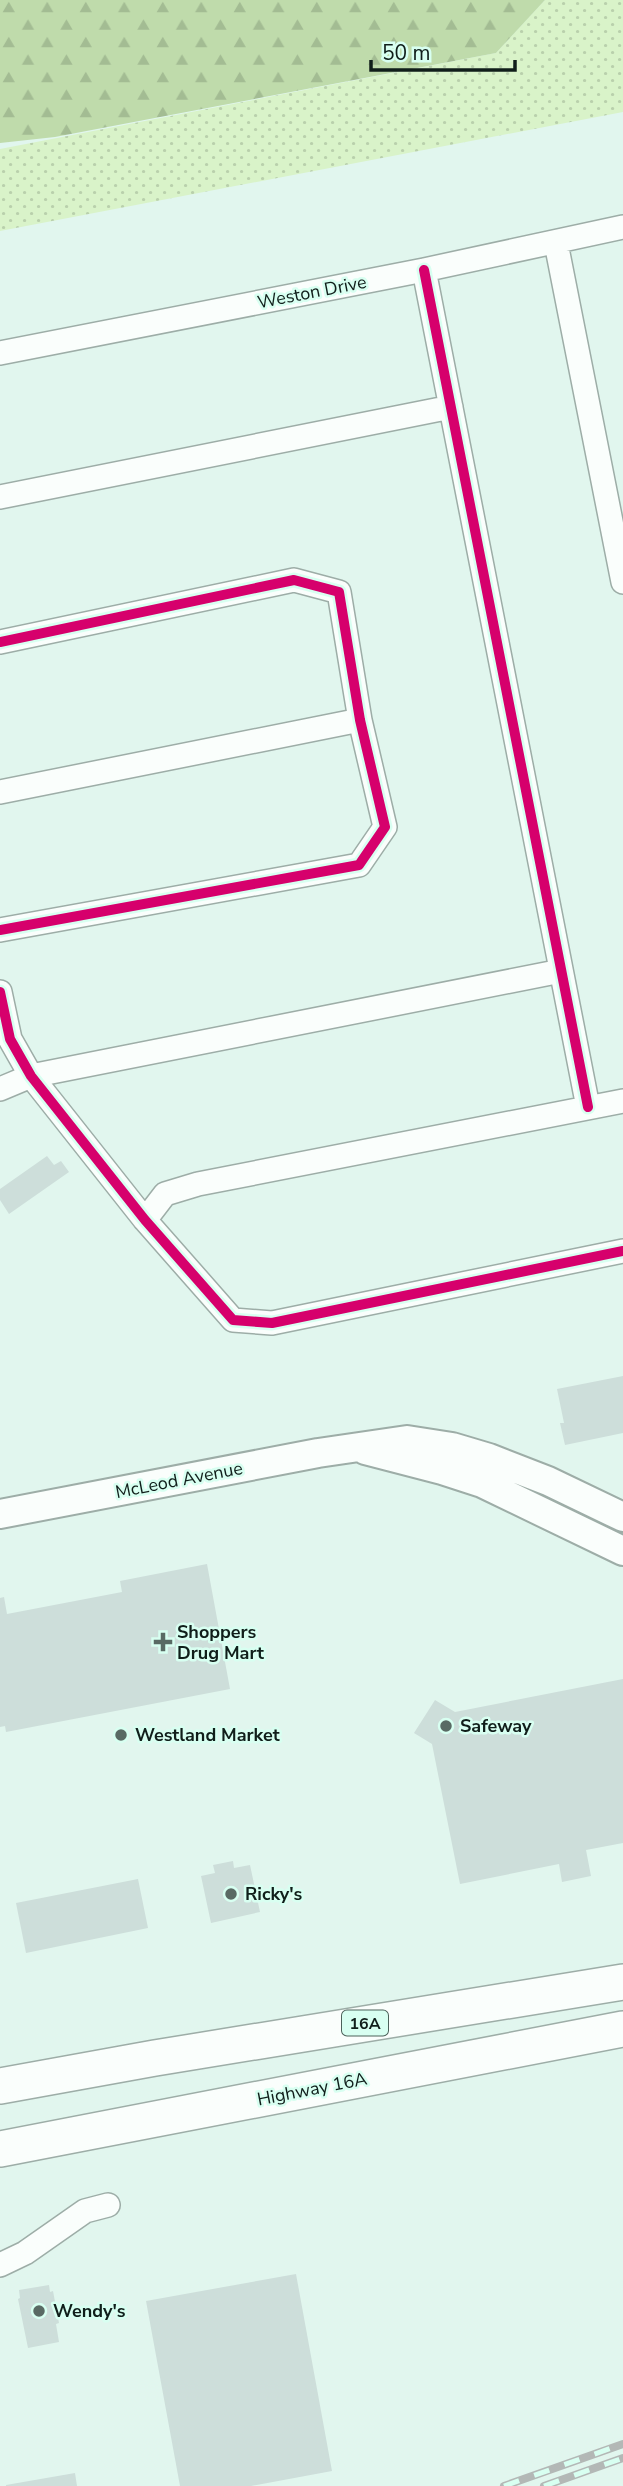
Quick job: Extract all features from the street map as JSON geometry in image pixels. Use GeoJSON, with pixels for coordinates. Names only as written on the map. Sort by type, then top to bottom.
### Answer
{"type":"FeatureCollection","features":[{"type":"Feature","properties":{"kind":"main road","name":"16A"},"geometry":{"type":"LineString","coordinates":[[0,2086],[623,1982]]}},
{"type":"Feature","properties":{"kind":"main road","name":"Highway 16A"},"geometry":{"type":"LineString","coordinates":[[0,2148],[623,2029]]}},
{"type":"Feature","properties":{"kind":"main road"},"geometry":{"type":"LineString","coordinates":[[0,2100],[48,2077]]}},
{"type":"Feature","properties":{"kind":"street","name":"Weston Drive"},"geometry":{"type":"LineString","coordinates":[[0,353],[424,270],[623,227]]}},
{"type":"Feature","properties":{"kind":"street"},"geometry":{"type":"LineString","coordinates":[[556,243],[623,582]]}},
{"type":"Feature","properties":{"kind":"street"},"geometry":{"type":"LineString","coordinates":[[424,270],[588,1107]]}},
{"type":"Feature","properties":{"kind":"street"},"geometry":{"type":"LineString","coordinates":[[0,497],[451,407]]}},
{"type":"Feature","properties":{"kind":"street"},"geometry":{"type":"LineString","coordinates":[[0,642],[294,580],[339,592],[360,720],[385,827],[359,865],[0,930]]}},
{"type":"Feature","properties":{"kind":"street"},"geometry":{"type":"LineString","coordinates":[[0,792],[360,720]]}},
{"type":"Feature","properties":{"kind":"street"},"geometry":{"type":"LineString","coordinates":[[0,1089],[31,1076],[561,971]]}},
{"type":"Feature","properties":{"kind":"street"},"geometry":{"type":"LineString","coordinates":[[0,992],[9,1039],[31,1076],[145,1220],[233,1320],[272,1322],[623,1251]]}},
{"type":"Feature","properties":{"kind":"street"},"geometry":{"type":"LineString","coordinates":[[145,1220],[165,1194],[198,1184],[623,1101]]}},
{"type":"Feature","properties":{"kind":"street","name":"McLeod Avenue"},"geometry":{"type":"LineString","coordinates":[[0,1514],[318,1453],[407,1440],[452,1447],[548,1481],[623,1517]]}},
{"type":"Feature","properties":{"kind":"street","name":"McLeod Avenue"},"geometry":{"type":"LineString","coordinates":[[359,1448],[482,1483],[623,1551]]}},
{"type":"Feature","properties":{"kind":"street"},"geometry":{"type":"LineString","coordinates":[[0,2265],[25,2253],[85,2211],[108,2205]]}},
{"type":"Feature","properties":{"kind":"green space"},"geometry":{"type":"Polygon","coordinates":[[[0,0],[545,0],[496,53],[55,137],[0,143],[0,0]]]}},
{"type":"Feature","properties":{"kind":"green space"},"geometry":{"type":"Polygon","coordinates":[[[545,0],[623,0],[623,112],[0,231],[0,149],[496,53],[545,0]]]}},
{"type":"Feature","properties":{"kind":"building"},"geometry":{"type":"Polygon","coordinates":[[[47,1156],[54,1165],[61,1161],[69,1172],[9,1214],[0,1200],[0,1189],[47,1156]]]}},
{"type":"Feature","properties":{"kind":"building"},"geometry":{"type":"Polygon","coordinates":[[[623,1376],[623,1433],[565,1445],[560,1423],[564,1423],[557,1389],[623,1376]]]}},
{"type":"Feature","properties":{"kind":"building"},"geometry":{"type":"Polygon","coordinates":[[[207,1564],[230,1689],[6,1732],[5,1726],[0,1727],[0,1598],[4,1597],[7,1614],[122,1592],[120,1581],[207,1564]]]}},
{"type":"Feature","properties":{"kind":"building"},"geometry":{"type":"Polygon","coordinates":[[[623,1679],[623,1843],[586,1850],[591,1876],[562,1882],[559,1864],[460,1884],[432,1744],[414,1733],[435,1700],[455,1712],[623,1679]]]}},
{"type":"Feature","properties":{"kind":"building","name":"Ricky's"},"geometry":{"type":"Polygon","coordinates":[[[233,1861],[234,1868],[250,1865],[260,1912],[211,1923],[201,1876],[215,1873],[213,1865],[233,1861]]]}},
{"type":"Feature","properties":{"kind":"building"},"geometry":{"type":"Polygon","coordinates":[[[138,1879],[148,1928],[26,1953],[16,1903],[138,1879]]]}},
{"type":"Feature","properties":{"kind":"building"},"geometry":{"type":"Polygon","coordinates":[[[296,2274],[332,2471],[251,2486],[180,2486],[146,2301],[296,2274]]]}},
{"type":"Feature","properties":{"kind":"building","name":"Wendy's"},"geometry":{"type":"Polygon","coordinates":[[[49,2285],[50,2292],[53,2291],[59,2323],[56,2324],[59,2342],[28,2348],[18,2299],[19,2290],[49,2285]]]}},
{"type":"Feature","properties":{"kind":"building"},"geometry":{"type":"Polygon","coordinates":[[[75,2473],[77,2486],[6,2486],[6,2485],[75,2473]]]}},
{"type":"Feature","properties":{"kind":"railway"},"geometry":{"type":"LineString","coordinates":[[504,2486],[623,2444]]}},
{"type":"Feature","properties":{"kind":"railway"},"geometry":{"type":"LineString","coordinates":[[544,2486],[623,2458]]}},
{"type":"Feature","properties":{"kind":"cycle path"},"geometry":{"type":"LineString","coordinates":[[424,270],[588,1107]]}},
{"type":"Feature","properties":{"kind":"cycle path"},"geometry":{"type":"LineString","coordinates":[[0,642],[294,580],[339,592],[360,720],[385,827],[359,865],[0,930]]}},
{"type":"Feature","properties":{"kind":"cycle path"},"geometry":{"type":"LineString","coordinates":[[0,992],[10,1039],[31,1076],[145,1220],[233,1320],[272,1323],[623,1251]]}},
{"type":"Feature","properties":{"kind":"place","name":"Shoppers Drug Mart"},"geometry":{"type":"Point","coordinates":[163,1642]}},
{"type":"Feature","properties":{"kind":"place","name":"Safeway"},"geometry":{"type":"Point","coordinates":[446,1726]}},
{"type":"Feature","properties":{"kind":"place","name":"Westland Market"},"geometry":{"type":"Point","coordinates":[121,1735]}},
{"type":"Feature","properties":{"kind":"place","name":"Ricky's"},"geometry":{"type":"Point","coordinates":[231,1894]}},
{"type":"Feature","properties":{"kind":"place","name":"Wendy's"},"geometry":{"type":"Point","coordinates":[39,2311]}}]}
